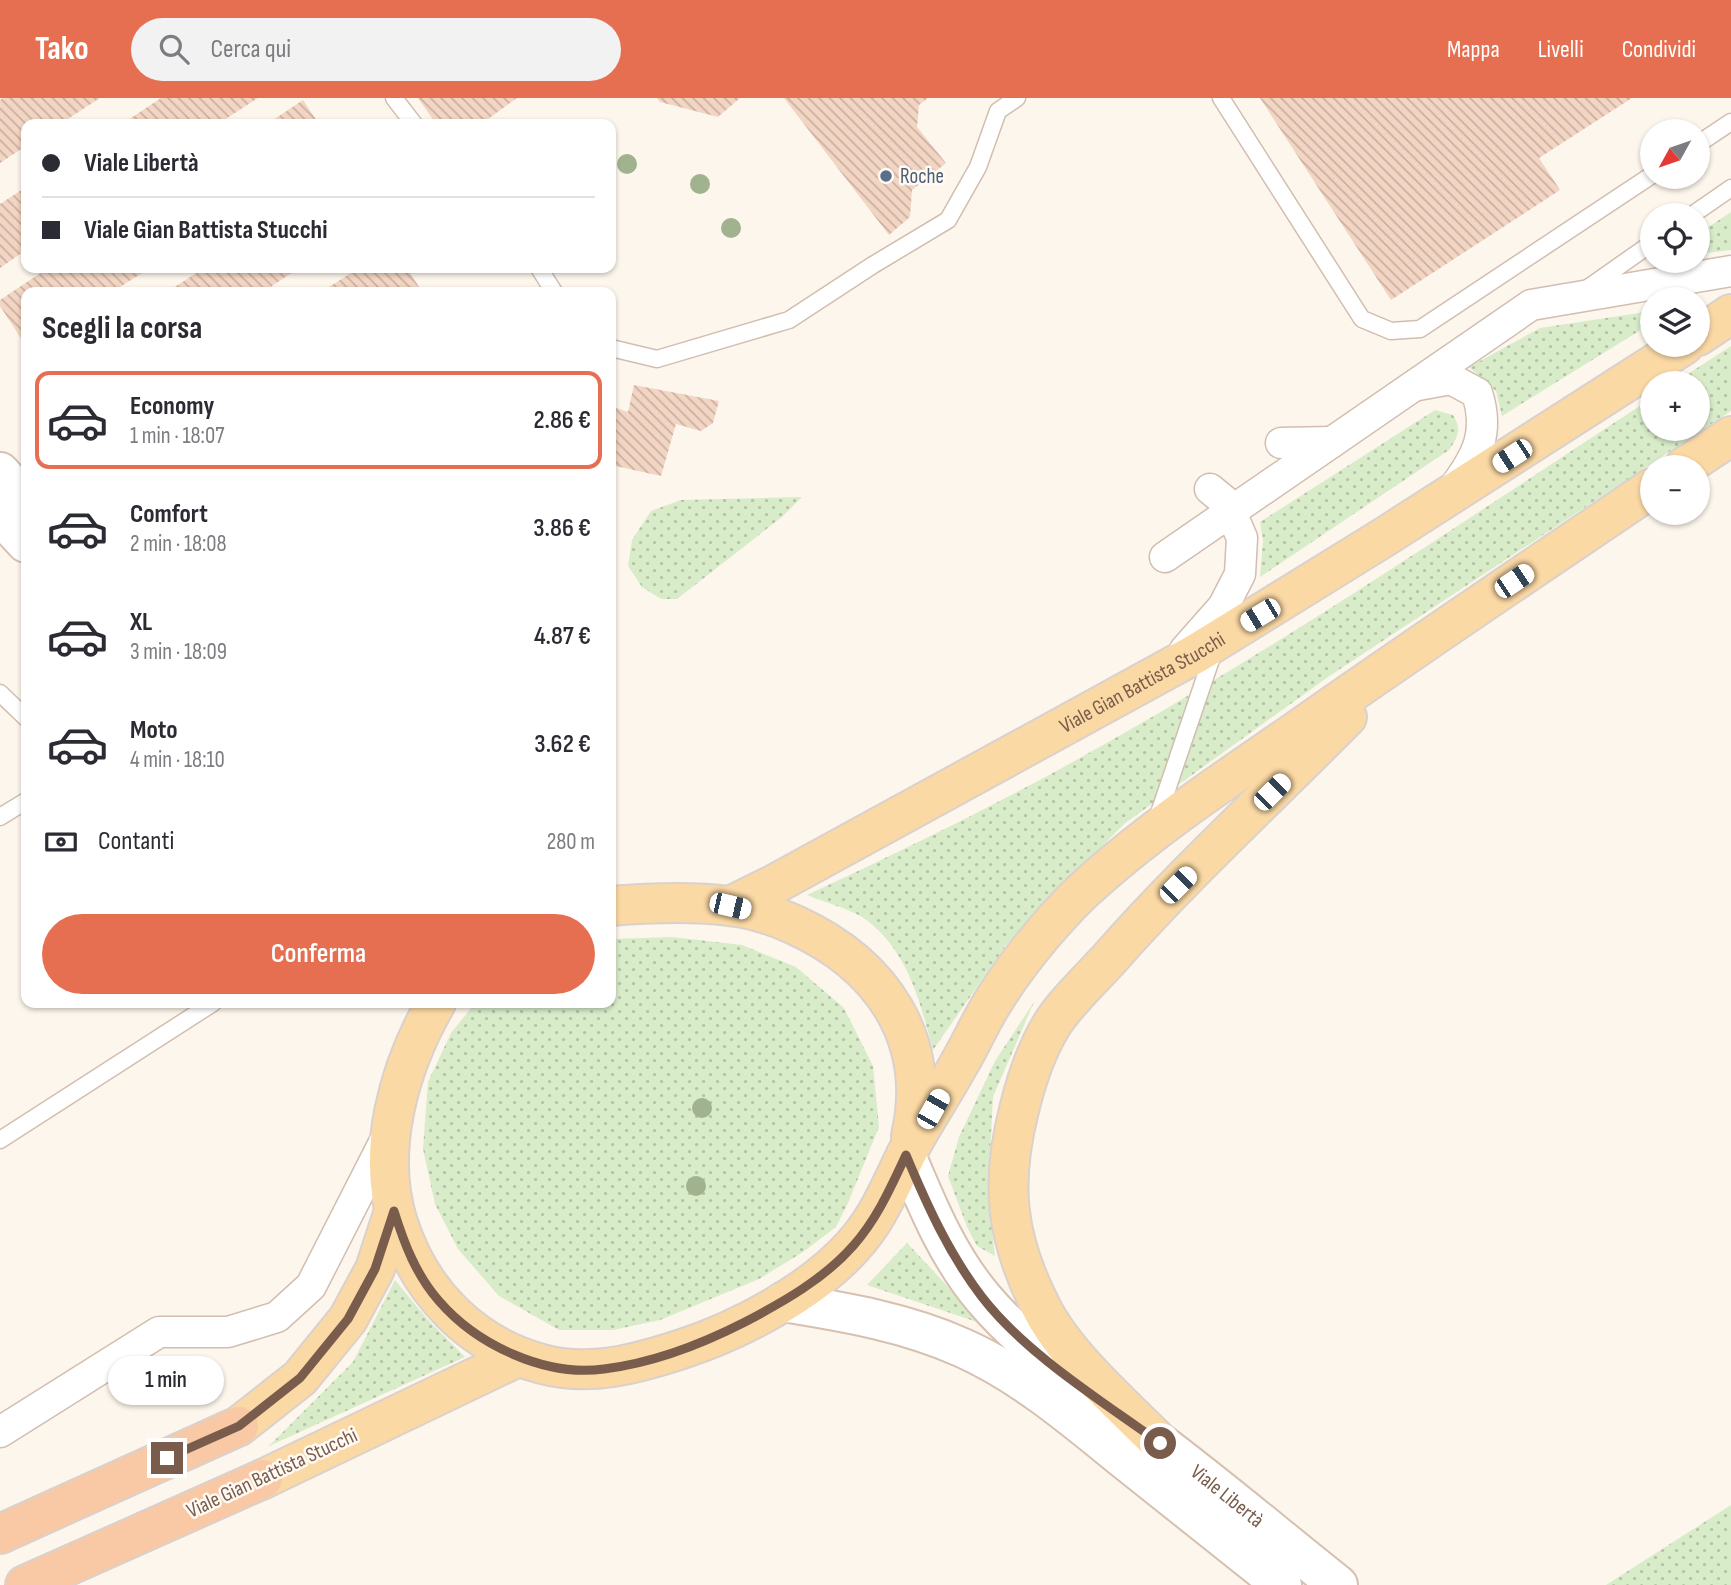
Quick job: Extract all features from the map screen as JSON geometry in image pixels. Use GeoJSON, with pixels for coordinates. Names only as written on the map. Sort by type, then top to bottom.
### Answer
{"type":"FeatureCollection","features":[{"type":"Feature","properties":{"kind":"highway","name":"Viale Gian Battista Stucchi"},"geometry":{"type":"LineString","coordinates":[[0,1534],[239,1426]]}},
{"type":"Feature","properties":{"kind":"highway","name":"Viale Gian Battista Stucchi"},"geometry":{"type":"LineString","coordinates":[[25,1585],[262,1479]]}},
{"type":"Feature","properties":{"kind":"main road"},"geometry":{"type":"LineString","coordinates":[[1710,328],[1731,314]]}},
{"type":"Feature","properties":{"kind":"main road","name":"Viale Gian Battista Stucchi"},"geometry":{"type":"LineString","coordinates":[[730,906],[775,884],[1217,640],[1665,357]]}},
{"type":"Feature","properties":{"kind":"main road"},"geometry":{"type":"LineString","coordinates":[[1702,455],[1731,436]]}},
{"type":"Feature","properties":{"kind":"main road"},"geometry":{"type":"LineString","coordinates":[[0,472],[21,495]]}},
{"type":"Feature","properties":{"kind":"main road","name":"Viale Gian Battista Stucchi"},"geometry":{"type":"LineString","coordinates":[[434,1008],[401,1081],[393,1125],[388,1180],[405,1246],[437,1300],[463,1325],[518,1357],[556,1368],[603,1370],[655,1358],[709,1340],[783,1302],[852,1248],[874,1221],[906,1155],[996,996],[1042,936],[1091,883],[1153,831],[1422,643],[1640,496]]}},
{"type":"Feature","properties":{"kind":"main road"},"geometry":{"type":"LineString","coordinates":[[0,515],[21,538]]}},
{"type":"Feature","properties":{"kind":"main road"},"geometry":{"type":"LineString","coordinates":[[1160,1443],[1065,1343],[1043,1311],[1014,1242],[1007,1182],[1010,1144],[1026,1082],[1051,1025],[1141,923],[1422,643]]}},
{"type":"Feature","properties":{"kind":"main road","name":"Viale Gian Battista Stucchi"},"geometry":{"type":"LineString","coordinates":[[616,906],[657,903],[730,906],[776,917],[817,935],[846,953],[874,980],[892,1005],[908,1040],[916,1077],[916,1112],[906,1155]]}},
{"type":"Feature","properties":{"kind":"main road","name":"Viale Libertà"},"geometry":{"type":"LineString","coordinates":[[906,1155],[939,1229],[959,1264],[984,1299],[1016,1331],[1062,1372],[1160,1443],[1338,1585]]}},
{"type":"Feature","properties":{"kind":"main road","name":"Viale Gian Battista Stucchi"},"geometry":{"type":"LineString","coordinates":[[239,1426],[300,1378],[348,1319],[375,1269],[394,1211]]}},
{"type":"Feature","properties":{"kind":"main road","name":"Viale Libertà"},"geometry":{"type":"LineString","coordinates":[[783,1302],[885,1321],[985,1358],[1038,1392],[1282,1585]]}},
{"type":"Feature","properties":{"kind":"main road","name":"Viale Gian Battista Stucchi"},"geometry":{"type":"LineString","coordinates":[[262,1479],[518,1357]]}},
{"type":"Feature","properties":{"kind":"street"},"geometry":{"type":"LineString","coordinates":[[1165,556],[1531,305],[1731,271]]}},
{"type":"Feature","properties":{"kind":"street"},"geometry":{"type":"LineString","coordinates":[[1414,386],[1451,379],[1477,393],[1483,411],[1481,439],[1471,464],[1447,497]]}},
{"type":"Feature","properties":{"kind":"street"},"geometry":{"type":"LineString","coordinates":[[1281,443],[1332,442]]}},
{"type":"Feature","properties":{"kind":"street"},"geometry":{"type":"LineString","coordinates":[[1163,671],[1196,639],[1223,607],[1240,574],[1242,538],[1227,503],[1210,489]]}},
{"type":"Feature","properties":{"kind":"street"},"geometry":{"type":"LineString","coordinates":[[0,1432],[159,1332],[228,1332],[276,1317],[311,1286],[393,1125]]}},
{"type":"Feature","properties":{"kind":"lane"},"geometry":{"type":"LineString","coordinates":[[394,98],[410,119]]}},
{"type":"Feature","properties":{"kind":"lane"},"geometry":{"type":"LineString","coordinates":[[616,349],[657,359],[789,320],[948,220],[978,167],[998,111],[1017,98]]}},
{"type":"Feature","properties":{"kind":"lane"},"geometry":{"type":"LineString","coordinates":[[1221,98],[1362,319],[1391,331],[1420,329],[1640,183]]}},
{"type":"Feature","properties":{"kind":"lane"},"geometry":{"type":"LineString","coordinates":[[1710,136],[1731,122]]}},
{"type":"Feature","properties":{"kind":"lane"},"geometry":{"type":"LineString","coordinates":[[1709,203],[1731,188]]}},
{"type":"Feature","properties":{"kind":"lane"},"geometry":{"type":"LineString","coordinates":[[1574,298],[1640,251]]}},
{"type":"Feature","properties":{"kind":"lane"},"geometry":{"type":"LineString","coordinates":[[1153,831],[1217,640]]}},
{"type":"Feature","properties":{"kind":"lane"},"geometry":{"type":"LineString","coordinates":[[0,693],[21,713]]}},
{"type":"Feature","properties":{"kind":"lane"},"geometry":{"type":"LineString","coordinates":[[0,817],[21,804]]}},
{"type":"Feature","properties":{"kind":"lane"},"geometry":{"type":"LineString","coordinates":[[0,1140],[205,1008]]}},
{"type":"Feature","properties":{"kind":"green space"},"geometry":{"type":"Polygon","coordinates":[[[1731,212],[1731,250],[1710,253],[1710,226],[1731,212]]]}},
{"type":"Feature","properties":{"kind":"green space"},"geometry":{"type":"Polygon","coordinates":[[[1640,313],[1640,330],[1502,416],[1496,391],[1469,367],[1540,328],[1640,313]]]}},
{"type":"Feature","properties":{"kind":"green space"},"geometry":{"type":"Polygon","coordinates":[[[1731,346],[1731,411],[1710,425],[1710,371],[1692,371],[1731,346]]]}},
{"type":"Feature","properties":{"kind":"green space"},"geometry":{"type":"Polygon","coordinates":[[[1640,406],[1640,441],[1686,441],[1664,455],[1640,455],[1640,471],[1328,677],[1124,824],[1007,944],[933,1050],[918,997],[894,948],[868,921],[855,913],[807,895],[1004,799],[1081,757],[1255,655],[1640,406]]]}},
{"type":"Feature","properties":{"kind":"green space"},"geometry":{"type":"Polygon","coordinates":[[[1435,410],[1453,415],[1457,425],[1457,437],[1449,450],[1260,577],[1263,540],[1260,522],[1435,410]]]}},
{"type":"Feature","properties":{"kind":"green space"},"geometry":{"type":"Polygon","coordinates":[[[802,497],[783,516],[677,599],[661,599],[642,587],[628,566],[632,540],[651,511],[681,500],[802,497]]]}},
{"type":"Feature","properties":{"kind":"green space"},"geometry":{"type":"Polygon","coordinates":[[[672,937],[742,945],[796,967],[844,1008],[873,1066],[879,1127],[836,1227],[803,1252],[759,1279],[660,1320],[613,1330],[559,1330],[499,1296],[458,1249],[435,1204],[423,1149],[428,1082],[451,1033],[471,1008],[616,1008],[616,939],[672,937]]]}},
{"type":"Feature","properties":{"kind":"green space"},"geometry":{"type":"Polygon","coordinates":[[[1034,1002],[993,1097],[988,1196],[995,1256],[977,1246],[948,1176],[959,1137],[995,1061],[1034,1002]]]}},
{"type":"Feature","properties":{"kind":"green space"},"geometry":{"type":"Polygon","coordinates":[[[907,1243],[983,1324],[867,1285],[907,1243]]]}},
{"type":"Feature","properties":{"kind":"green space"},"geometry":{"type":"Polygon","coordinates":[[[395,1280],[428,1320],[465,1357],[269,1446],[353,1362],[395,1280]]]}},
{"type":"Feature","properties":{"kind":"green space"},"geometry":{"type":"Polygon","coordinates":[[[1731,1505],[1731,1585],[1606,1585],[1731,1505]]]}},
{"type":"Feature","properties":{"kind":"building"},"geometry":{"type":"Polygon","coordinates":[[[100,98],[68,119],[21,119],[21,149],[0,163],[0,100],[100,98]]]}},
{"type":"Feature","properties":{"kind":"building"},"geometry":{"type":"Polygon","coordinates":[[[161,98],[258,98],[226,119],[130,119],[161,98]]]}},
{"type":"Feature","properties":{"kind":"building"},"geometry":{"type":"Polygon","coordinates":[[[418,98],[517,98],[488,119],[433,119],[418,98]]]}},
{"type":"Feature","properties":{"kind":"building"},"geometry":{"type":"Polygon","coordinates":[[[657,98],[740,98],[718,117],[660,102],[657,98]]]}},
{"type":"Feature","properties":{"kind":"building","name":"Roche"},"geometry":{"type":"Polygon","coordinates":[[[784,98],[928,98],[919,105],[917,127],[946,163],[912,190],[910,217],[889,235],[784,98]]]}},
{"type":"Feature","properties":{"kind":"building"},"geometry":{"type":"Polygon","coordinates":[[[1260,98],[1632,98],[1539,158],[1560,190],[1391,300],[1260,98]]]}},
{"type":"Feature","properties":{"kind":"building"},"geometry":{"type":"Polygon","coordinates":[[[303,100],[316,119],[274,119],[303,100]]]}},
{"type":"Feature","properties":{"kind":"building"},"geometry":{"type":"Polygon","coordinates":[[[21,190],[21,253],[0,268],[0,204],[21,190]]]}},
{"type":"Feature","properties":{"kind":"building"},"geometry":{"type":"Polygon","coordinates":[[[40,273],[142,273],[120,287],[21,287],[21,338],[0,306],[0,300],[40,273]]]}},
{"type":"Feature","properties":{"kind":"building"},"geometry":{"type":"Polygon","coordinates":[[[196,273],[292,273],[270,287],[175,287],[196,273]]]}},
{"type":"Feature","properties":{"kind":"building"},"geometry":{"type":"Polygon","coordinates":[[[351,273],[410,273],[419,287],[329,287],[351,273]]]}},
{"type":"Feature","properties":{"kind":"building"},"geometry":{"type":"Polygon","coordinates":[[[634,385],[719,401],[713,423],[701,431],[676,424],[661,476],[616,466],[616,408],[628,412],[634,385]]]}},
{"type":"Feature","properties":{"kind":"place","name":"Roche"},"geometry":{"type":"Point","coordinates":[886,176]}},
{"type":"Feature","properties":{"kind":"route"},"geometry":{"type":"LineString","coordinates":[[167,1458],[239,1426],[300,1378],[348,1319],[375,1269],[394,1211],[405,1246],[418,1270],[437,1300],[463,1325],[518,1357],[556,1368],[603,1370],[655,1358],[709,1340],[783,1302],[800,1290],[852,1248],[874,1221],[906,1155],[939,1229],[959,1264],[984,1299],[1062,1372],[1160,1443]]}}]}
